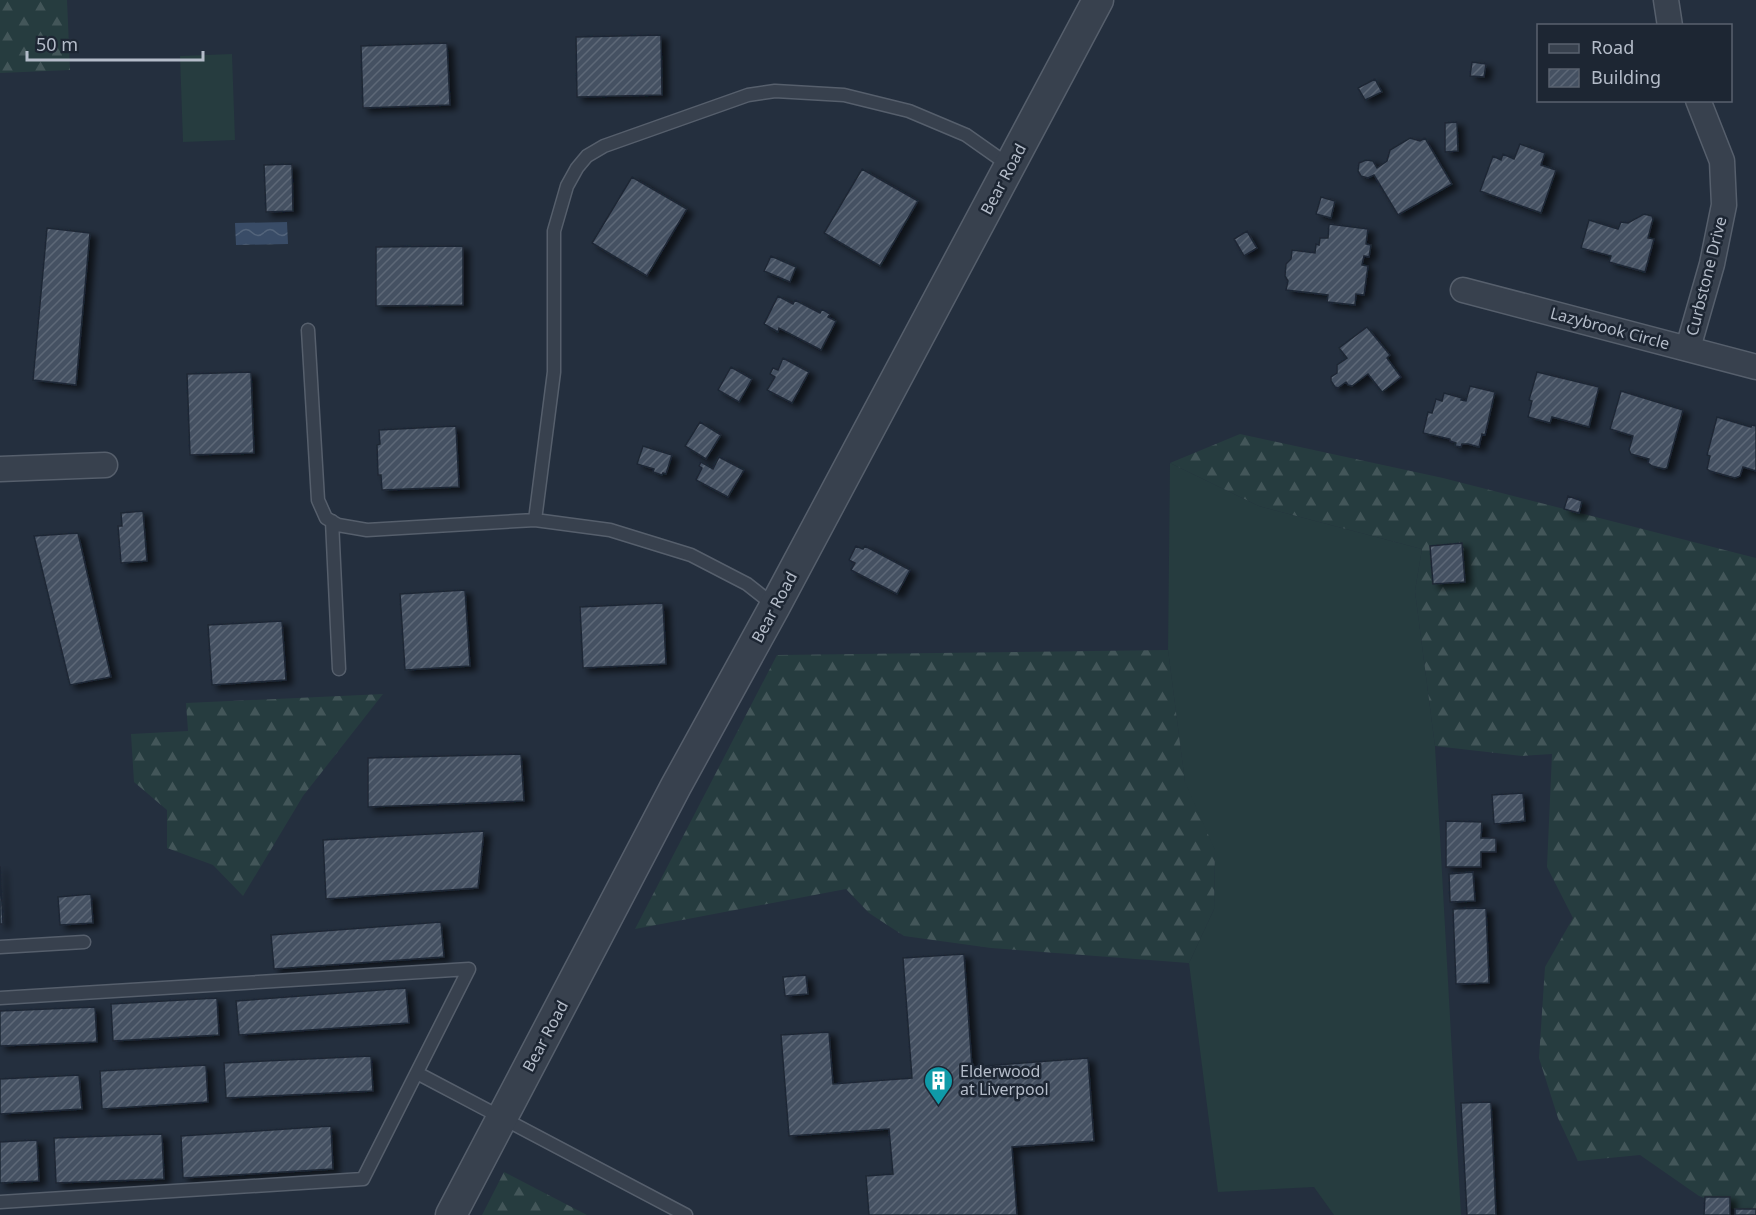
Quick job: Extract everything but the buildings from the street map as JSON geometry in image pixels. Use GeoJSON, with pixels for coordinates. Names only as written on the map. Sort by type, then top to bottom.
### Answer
{"type":"FeatureCollection","features":[{"type":"Feature","properties":{"kind":"street","name":"Bear Road"},"geometry":{"type":"LineString","coordinates":[[451,1215],[676,786],[775,606],[1098,0]]}},
{"type":"Feature","properties":{"kind":"street"},"geometry":{"type":"LineString","coordinates":[[1666,0],[1670,24]]}},
{"type":"Feature","properties":{"kind":"street","name":"Curbstone Drive"},"geometry":{"type":"LineString","coordinates":[[1688,348],[1712,264],[1724,205],[1722,161],[1699,102]]}},
{"type":"Feature","properties":{"kind":"street","name":"Lazybrook Circle"},"geometry":{"type":"LineString","coordinates":[[1463,290],[1756,367]]}},
{"type":"Feature","properties":{"kind":"street"},"geometry":{"type":"LineString","coordinates":[[0,469],[105,465]]}},
{"type":"Feature","properties":{"kind":"lane"},"geometry":{"type":"LineString","coordinates":[[535,520],[554,372],[554,231],[567,186],[587,156],[604,146],[748,95],[775,91],[843,95],[909,111],[966,135],[1010,166]]}},
{"type":"Feature","properties":{"kind":"lane"},"geometry":{"type":"LineString","coordinates":[[308,330],[318,500],[326,518],[338,525],[367,530],[535,520],[610,530],[691,555],[747,584],[775,606]]}},
{"type":"Feature","properties":{"kind":"lane"},"geometry":{"type":"LineString","coordinates":[[332,521],[339,669]]}},
{"type":"Feature","properties":{"kind":"lane"},"geometry":{"type":"LineString","coordinates":[[0,947],[84,942]]}},
{"type":"Feature","properties":{"kind":"lane"},"geometry":{"type":"LineString","coordinates":[[0,998],[469,969],[363,1179],[0,1202]]}},
{"type":"Feature","properties":{"kind":"lane"},"geometry":{"type":"LineString","coordinates":[[417,1073],[686,1215]]}},
{"type":"Feature","properties":{"kind":"green space"},"geometry":{"type":"Polygon","coordinates":[[[0,0],[67,0],[70,70],[0,73],[0,0]]]}},
{"type":"Feature","properties":{"kind":"green space"},"geometry":{"type":"Polygon","coordinates":[[[232,54],[235,140],[183,142],[180,56],[232,54]]]}},
{"type":"Feature","properties":{"kind":"green space"},"geometry":{"type":"Polygon","coordinates":[[[1240,434],[1443,478],[1756,558],[1756,1215],[1749,1215],[1699,1196],[1640,1155],[1578,1161],[1558,1118],[1539,1058],[1545,967],[1573,918],[1547,867],[1552,754],[1522,756],[1435,746],[1415,591],[1422,549],[1259,506],[1170,463],[1240,434]]]}},
{"type":"Feature","properties":{"kind":"green space"},"geometry":{"type":"Polygon","coordinates":[[[1170,463],[1259,506],[1422,549],[1415,591],[1435,746],[1461,1215],[1334,1215],[1314,1187],[1218,1192],[1189,963],[1214,909],[1215,851],[1185,783],[1168,650],[1170,463]]]}},
{"type":"Feature","properties":{"kind":"green space"},"geometry":{"type":"Polygon","coordinates":[[[1168,650],[1185,782],[1215,850],[1214,909],[1189,963],[991,948],[904,936],[869,913],[846,889],[635,929],[777,655],[1168,650]]]}},
{"type":"Feature","properties":{"kind":"green space"},"geometry":{"type":"Polygon","coordinates":[[[383,694],[303,796],[243,896],[213,865],[167,848],[167,810],[134,782],[131,734],[188,731],[186,703],[383,694]]]}},
{"type":"Feature","properties":{"kind":"green space"},"geometry":{"type":"Polygon","coordinates":[[[504,1172],[587,1215],[482,1215],[504,1172]]]}},
{"type":"Feature","properties":{"kind":"water"},"geometry":{"type":"Polygon","coordinates":[[[287,222],[288,244],[236,245],[235,223],[287,222]]]}},
{"type":"Feature","properties":{"kind":"place","name":"Elderwood at Liverpool"},"geometry":{"type":"Point","coordinates":[939,1106]}}]}
